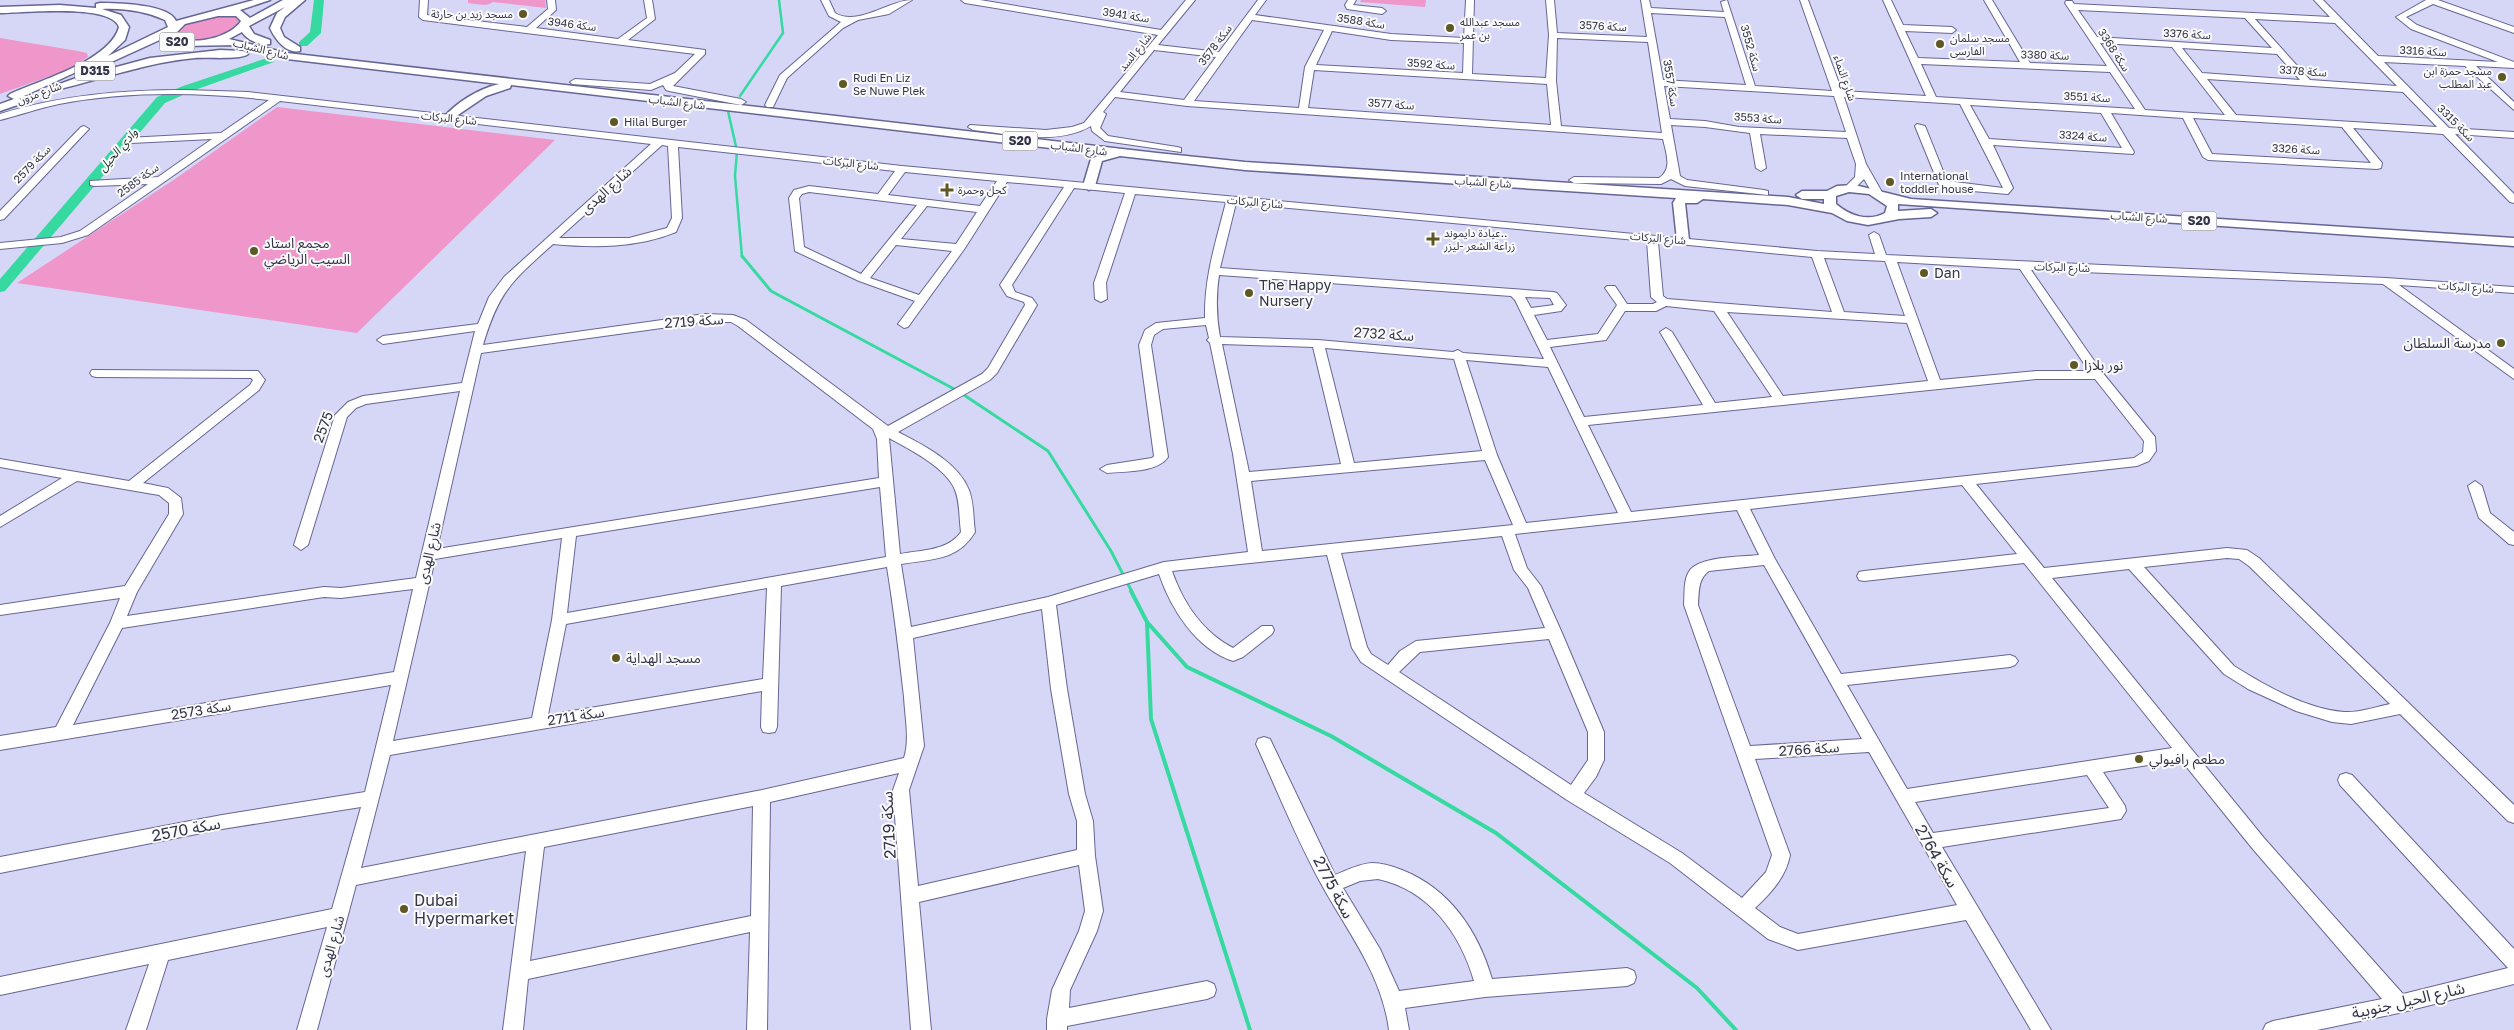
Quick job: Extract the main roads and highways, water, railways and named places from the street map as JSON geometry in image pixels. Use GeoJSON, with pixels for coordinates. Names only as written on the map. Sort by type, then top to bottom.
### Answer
{"type":"FeatureCollection","features":[{"type":"Feature","properties":{"kind":"main road"},"geometry":{"type":"LineString","coordinates":[[0,3],[14,0]]}},
{"type":"Feature","properties":{"kind":"main road"},"geometry":{"type":"LineString","coordinates":[[0,3],[112,0]]}},
{"type":"Feature","properties":{"kind":"main road","name":"S20"},"geometry":{"type":"LineString","coordinates":[[0,9],[104,6],[136,8],[158,12],[170,18],[171,30],[168,36],[171,40],[193,43],[208,41],[233,33],[245,25],[247,20],[238,13],[175,10],[135,1],[116,0]]}},
{"type":"Feature","properties":{"kind":"main road"},"geometry":{"type":"LineString","coordinates":[[213,13],[265,0]]}},
{"type":"Feature","properties":{"kind":"main road"},"geometry":{"type":"LineString","coordinates":[[245,25],[292,0]]}},
{"type":"Feature","properties":{"kind":"main road"},"geometry":{"type":"LineString","coordinates":[[296,49],[280,39],[275,28],[281,15],[300,0]]}},
{"type":"Feature","properties":{"kind":"main road"},"geometry":{"type":"LineString","coordinates":[[0,9],[92,10],[115,16],[123,23],[124,27],[120,40],[96,60],[14,96]]}},
{"type":"Feature","properties":{"kind":"main road","name":"S20"},"geometry":{"type":"LineString","coordinates":[[171,30],[188,20],[213,13]]}},
{"type":"Feature","properties":{"kind":"main road","name":"شارع الشباب"},"geometry":{"type":"LineString","coordinates":[[245,25],[250,36],[256,39],[296,49],[741,102],[1177,150],[1224,157],[1574,180],[1760,196],[1835,210]]}},
{"type":"Feature","properties":{"kind":"main road","name":"شارع مزون"},"geometry":{"type":"LineString","coordinates":[[0,101],[100,64],[171,30]]}},
{"type":"Feature","properties":{"kind":"main road","name":"شارع الشباب"},"geometry":{"type":"LineString","coordinates":[[208,41],[235,42],[287,56],[1157,157],[1255,166],[1593,189],[1760,196],[1830,195]]}},
{"type":"Feature","properties":{"kind":"main road","name":"شارع مزون"},"geometry":{"type":"LineString","coordinates":[[0,108],[118,63],[193,43]]}},
{"type":"Feature","properties":{"kind":"main road"},"geometry":{"type":"LineString","coordinates":[[60,86],[139,63],[190,54],[226,52],[287,56]]}},
{"type":"Feature","properties":{"kind":"main road"},"geometry":{"type":"LineString","coordinates":[[361,65],[470,80],[478,84],[480,88],[476,96]]}},
{"type":"Feature","properties":{"kind":"main road"},"geometry":{"type":"LineString","coordinates":[[449,118],[476,96],[490,89],[511,86],[668,100]]}},
{"type":"Feature","properties":{"kind":"main road"},"geometry":{"type":"LineString","coordinates":[[1046,144],[1088,154],[1092,159],[1094,168]]}},
{"type":"Feature","properties":{"kind":"main road"},"geometry":{"type":"LineString","coordinates":[[1089,186],[1097,159],[1103,156],[1157,157]]}},
{"type":"Feature","properties":{"kind":"main road","name":"S20"},"geometry":{"type":"LineString","coordinates":[[1830,195],[1838,190],[1849,188],[1881,196]]}},
{"type":"Feature","properties":{"kind":"main road"},"geometry":{"type":"LineString","coordinates":[[1593,189],[1664,198],[1674,204],[1680,214]]}},
{"type":"Feature","properties":{"kind":"main road"},"geometry":{"type":"LineString","coordinates":[[1830,195],[1830,205],[1835,210]]}},
{"type":"Feature","properties":{"kind":"main road"},"geometry":{"type":"LineString","coordinates":[[1683,240],[1679,204],[1681,200],[1760,196]]}},
{"type":"Feature","properties":{"kind":"main road"},"geometry":{"type":"LineString","coordinates":[[1881,196],[1893,206],[1893,211],[1887,218]]}},
{"type":"Feature","properties":{"kind":"main road","name":"شارع الشباب"},"geometry":{"type":"LineString","coordinates":[[1881,196],[1911,202],[1986,208],[2510,241]]}},
{"type":"Feature","properties":{"kind":"main road","name":"S20"},"geometry":{"type":"LineString","coordinates":[[1835,210],[1859,220],[1872,221],[1887,218]]}},
{"type":"Feature","properties":{"kind":"main road","name":"شارع الشباب"},"geometry":{"type":"LineString","coordinates":[[1887,218],[1918,213],[1944,214],[2514,252]]}},
{"type":"Feature","properties":{"kind":"waterway","name":"وادي الحيل"},"geometry":{"type":"LineString","coordinates":[[303,44],[315,33],[319,0]]}},
{"type":"Feature","properties":{"kind":"waterway"},"geometry":{"type":"LineString","coordinates":[[740,96],[783,33],[779,0]]}},
{"type":"Feature","properties":{"kind":"waterway","name":"وادي الحيل"},"geometry":{"type":"LineString","coordinates":[[0,288],[161,100],[187,88],[257,66],[270,60]]}},
{"type":"Feature","properties":{"kind":"waterway"},"geometry":{"type":"LineString","coordinates":[[728,111],[737,151],[735,176],[742,257]]}},
{"type":"Feature","properties":{"kind":"waterway"},"geometry":{"type":"LineString","coordinates":[[742,256],[771,291],[956,390]]}},
{"type":"Feature","properties":{"kind":"waterway"},"geometry":{"type":"LineString","coordinates":[[961,393],[1048,451],[1111,551],[1132,592]]}},
{"type":"Feature","properties":{"kind":"waterway"},"geometry":{"type":"LineString","coordinates":[[1131,591],[1147,622],[1187,667],[1331,736],[1496,833],[1697,988],[1736,1030]]}},
{"type":"Feature","properties":{"kind":"waterway"},"geometry":{"type":"LineString","coordinates":[[1147,623],[1151,719],[1250,1030]]}},
{"type":"Feature","properties":{"kind":"place","name":"مسجد زيد بن حارثة"},"geometry":{"type":"Point","coordinates":[523,14]}},
{"type":"Feature","properties":{"kind":"place","name":"مسجد عبدالله بن عمر"},"geometry":{"type":"Point","coordinates":[1450,28]}},
{"type":"Feature","properties":{"kind":"place","name":"مسجد سلمان الفارسى"},"geometry":{"type":"Point","coordinates":[1940,44]}},
{"type":"Feature","properties":{"kind":"place","name":"مسجد حمزة ابن عبد المطلب"},"geometry":{"type":"Point","coordinates":[2502,77]}},
{"type":"Feature","properties":{"kind":"place","name":"Rudi En Liz Se Nuwe Plek"},"geometry":{"type":"Point","coordinates":[843,84]}},
{"type":"Feature","properties":{"kind":"place","name":"Hilal Burger"},"geometry":{"type":"Point","coordinates":[614,122]}},
{"type":"Feature","properties":{"kind":"place","name":"International toddler house"},"geometry":{"type":"Point","coordinates":[1890,182]}},
{"type":"Feature","properties":{"kind":"place","name":"كحل وحمرة"},"geometry":{"type":"Point","coordinates":[947,190]}},
{"type":"Feature","properties":{"kind":"place","name":"عيادة دايموند.. زراعة الشعر -ليزر"},"geometry":{"type":"Point","coordinates":[1433,239]}},
{"type":"Feature","properties":{"kind":"place","name":"مجمع استاد السيب الرياضي"},"geometry":{"type":"Point","coordinates":[254,251]}},
{"type":"Feature","properties":{"kind":"place","name":"Dan"},"geometry":{"type":"Point","coordinates":[1924,273]}},
{"type":"Feature","properties":{"kind":"place","name":"The Happy Nursery"},"geometry":{"type":"Point","coordinates":[1249,293]}},
{"type":"Feature","properties":{"kind":"place","name":"مدرسة السلطان"},"geometry":{"type":"Point","coordinates":[2501,343]}},
{"type":"Feature","properties":{"kind":"place","name":"نور بلازا"},"geometry":{"type":"Point","coordinates":[2074,365]}},
{"type":"Feature","properties":{"kind":"place","name":"مسجد الهداية"},"geometry":{"type":"Point","coordinates":[616,658]}},
{"type":"Feature","properties":{"kind":"place","name":"مطعم رافيولي"},"geometry":{"type":"Point","coordinates":[2139,759]}},
{"type":"Feature","properties":{"kind":"place","name":"Dubai Hypermarket"},"geometry":{"type":"Point","coordinates":[404,909]}}]}
